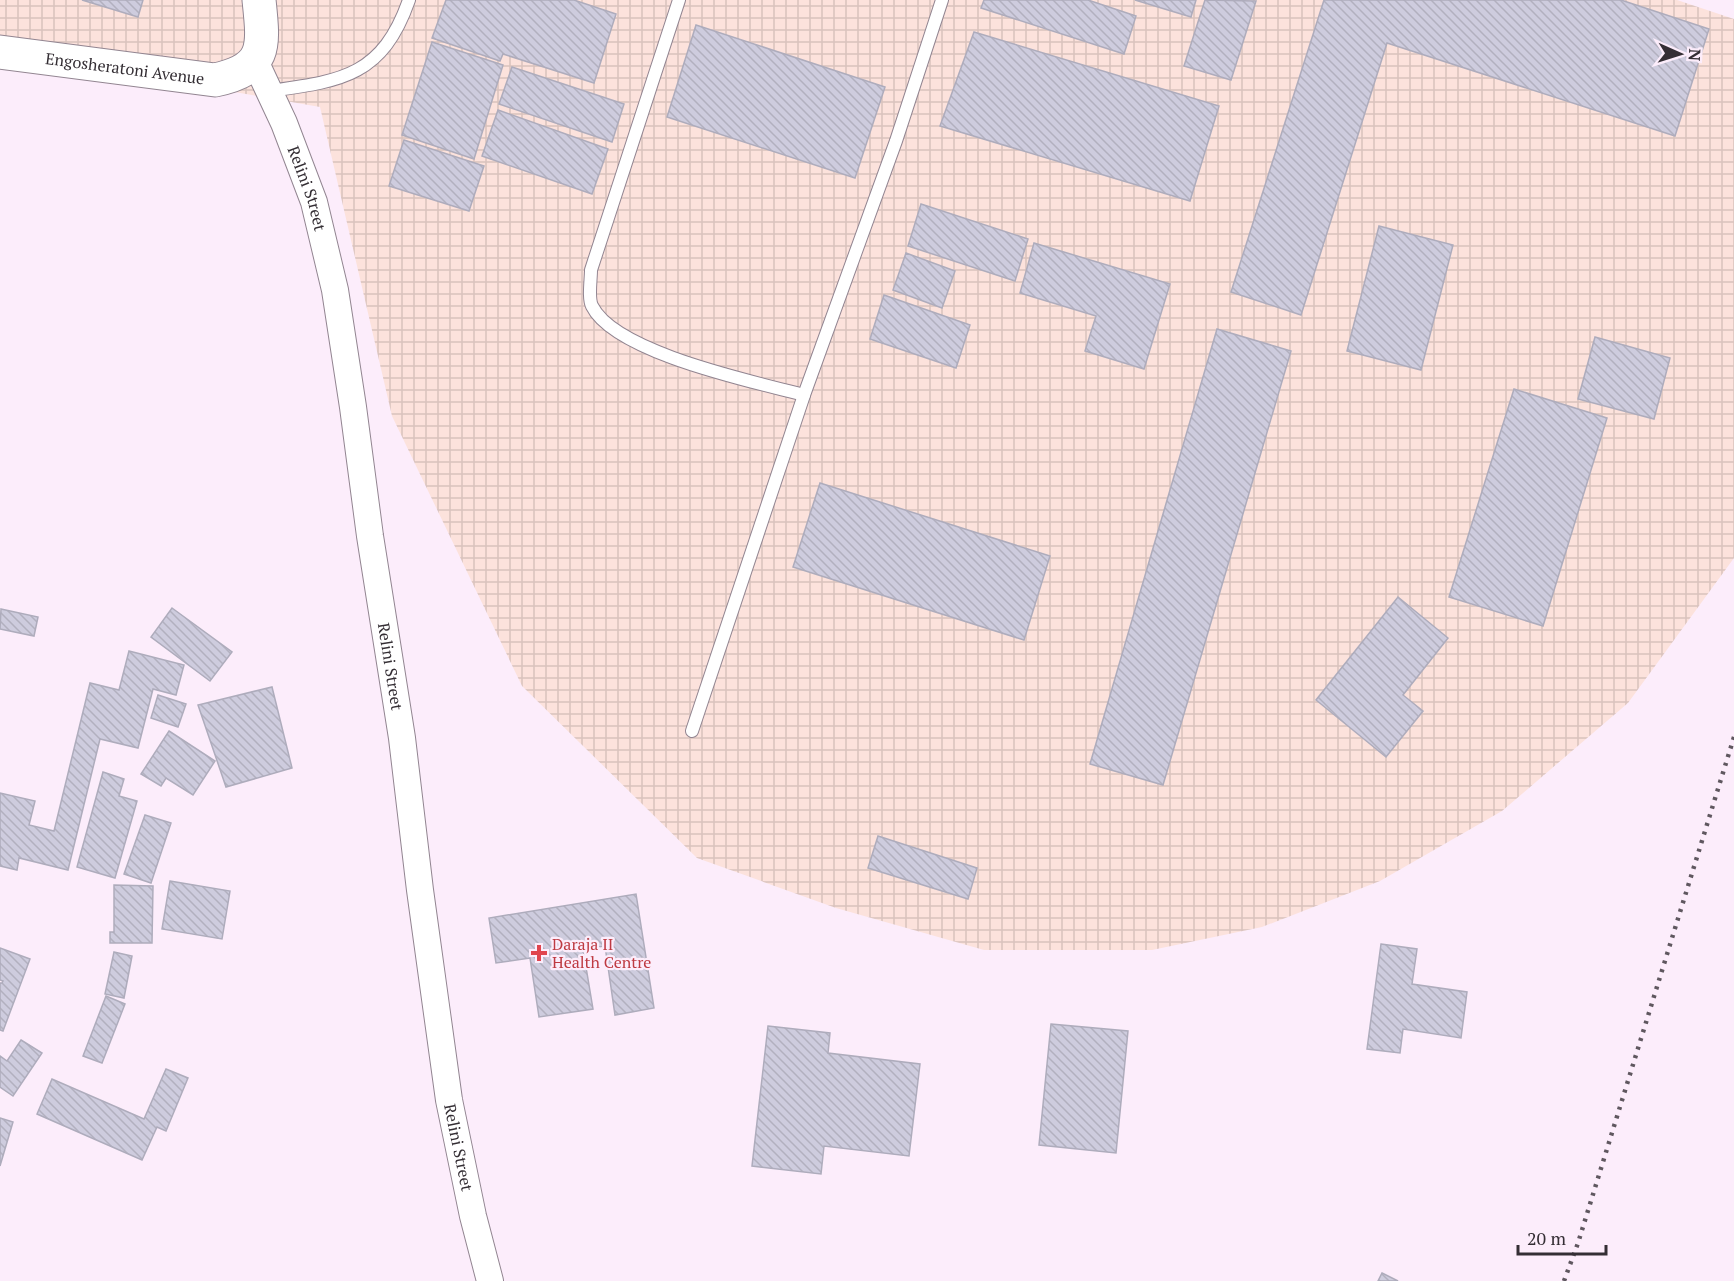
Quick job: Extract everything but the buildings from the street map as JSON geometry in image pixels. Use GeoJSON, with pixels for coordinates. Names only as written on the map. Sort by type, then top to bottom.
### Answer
{"type":"FeatureCollection","features":[{"type":"Feature","properties":{"kind":"street"},"geometry":{"type":"LineString","coordinates":[[255,61],[262,48],[259,0]]}},
{"type":"Feature","properties":{"kind":"street","name":"Engosheratoni Avenue"},"geometry":{"type":"LineString","coordinates":[[0,52],[215,80],[236,76],[255,61]]}},
{"type":"Feature","properties":{"kind":"street","name":"Relini Street"},"geometry":{"type":"LineString","coordinates":[[255,61],[284,123],[314,202],[335,290],[402,738],[449,1100],[473,1216],[490,1281]]}},
{"type":"Feature","properties":{"kind":"lane"},"geometry":{"type":"LineString","coordinates":[[269,91],[334,81],[374,59],[388,45],[409,0]]}},
{"type":"Feature","properties":{"kind":"lane"},"geometry":{"type":"LineString","coordinates":[[680,0],[637,124],[591,270],[591,305],[608,327],[655,352],[804,395]]}},
{"type":"Feature","properties":{"kind":"lane"},"geometry":{"type":"LineString","coordinates":[[692,731],[804,395],[896,141],[942,0]]}},
{"type":"Feature","properties":{"kind":"shaded area"},"geometry":{"type":"Polygon","coordinates":[[[0,0],[1677,0],[1734,19],[1734,558],[1628,703],[1502,811],[1380,881],[1262,927],[1152,950],[984,950],[836,908],[697,858],[522,686],[392,416],[320,107],[0,51],[0,0]]]}},
{"type":"Feature","properties":{"kind":"railway"},"geometry":{"type":"LineString","coordinates":[[1564,1281],[1578,1243],[1734,737]]}},
{"type":"Feature","properties":{"kind":"place","name":"Daraja II Health Centre"},"geometry":{"type":"Point","coordinates":[539,953]}}]}
